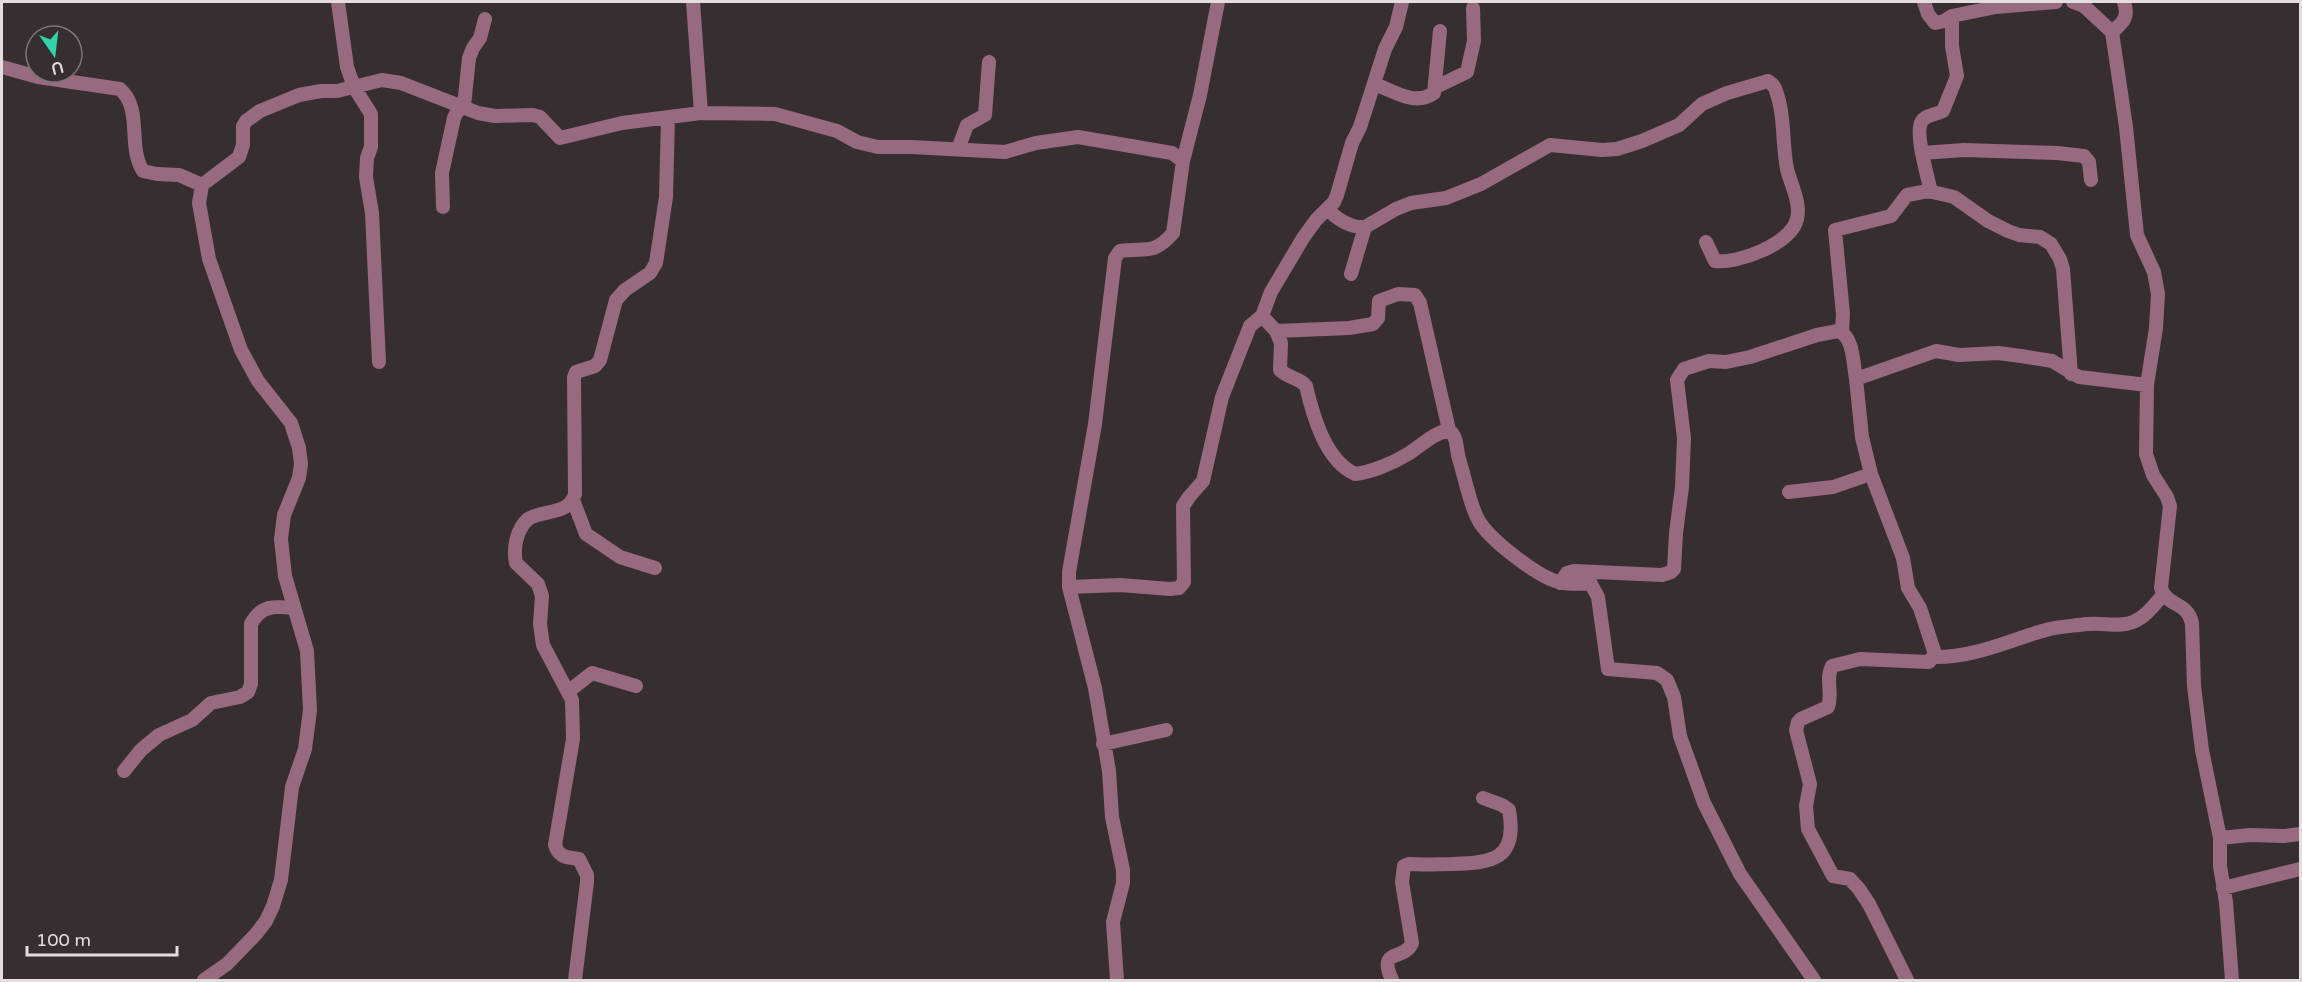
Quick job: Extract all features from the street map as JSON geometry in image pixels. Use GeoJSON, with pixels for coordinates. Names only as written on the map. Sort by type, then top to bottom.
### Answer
{"type":"FeatureCollection","features":[{"type":"Feature","properties":{"kind":"street"},"geometry":{"type":"LineString","coordinates":[[338,2],[347,67],[354,87],[371,114],[371,147],[367,158],[366,177],[372,213],[379,362]]}},
{"type":"Feature","properties":{"kind":"street"},"geometry":{"type":"LineString","coordinates":[[693,2],[701,113]]}},
{"type":"Feature","properties":{"kind":"street"},"geometry":{"type":"LineString","coordinates":[[1117,981],[1113,922],[1123,883],[1123,870],[1112,817],[1109,771],[1095,688],[1069,587],[1069,572],[1097,414],[1114,258],[1120,251],[1150,249],[1164,242],[1173,233],[1183,161],[1200,95],[1218,2]]}},
{"type":"Feature","properties":{"kind":"street"},"geometry":{"type":"LineString","coordinates":[[1069,587],[1120,585],[1170,589],[1179,588],[1184,582],[1183,506],[1203,481],[1222,397],[1250,326],[1262,316],[1271,292],[1303,238],[1337,195],[1349,151],[1360,127],[1385,49],[1396,27],[1402,2]]}},
{"type":"Feature","properties":{"kind":"street"},"geometry":{"type":"LineString","coordinates":[[1924,2],[1928,14],[1935,23],[1995,4],[2056,2]]}},
{"type":"Feature","properties":{"kind":"street"},"geometry":{"type":"LineString","coordinates":[[1934,657],[1948,657],[1991,649],[2049,629],[2091,624],[2121,625],[2134,622],[2144,617],[2163,595],[2162,576],[2170,506],[2167,497],[2153,476],[2146,454],[2147,385],[2156,328],[2158,294],[2154,272],[2137,236],[2126,126],[2112,32],[2084,6],[2073,2]]}},
{"type":"Feature","properties":{"kind":"street"},"geometry":{"type":"LineString","coordinates":[[2112,32],[2126,21],[2127,13],[2124,2]]}},
{"type":"Feature","properties":{"kind":"street"},"geometry":{"type":"LineString","coordinates":[[1436,87],[1467,72],[1474,41],[1473,8]]}},
{"type":"Feature","properties":{"kind":"street"},"geometry":{"type":"LineString","coordinates":[[1931,192],[1922,153],[1920,122],[1926,117],[1943,111],[1957,76],[1952,46],[1952,16]]}},
{"type":"Feature","properties":{"kind":"street"},"geometry":{"type":"LineString","coordinates":[[444,207],[442,173],[455,115],[464,106],[469,58],[480,38],[485,19]]}},
{"type":"Feature","properties":{"kind":"street"},"geometry":{"type":"LineString","coordinates":[[1374,84],[1402,96],[1419,99],[1434,93],[1440,31]]}},
{"type":"Feature","properties":{"kind":"street"},"geometry":{"type":"LineString","coordinates":[[958,149],[967,125],[986,113],[989,62]]}},
{"type":"Feature","properties":{"kind":"street"},"geometry":{"type":"LineString","coordinates":[[2,67],[38,77],[120,89],[129,101],[135,154],[143,171],[179,175],[202,185]]}},
{"type":"Feature","properties":{"kind":"street"},"geometry":{"type":"LineString","coordinates":[[204,981],[226,964],[266,921],[281,880],[290,802],[294,780],[305,749],[310,710],[307,651],[285,576],[281,525],[299,478],[301,464],[299,448],[291,423],[258,381],[240,350],[210,259],[199,202],[202,185],[239,157],[243,145],[243,126],[252,116],[298,94],[337,91],[382,80],[464,106],[478,113],[495,116],[532,115],[540,117],[561,138],[621,123],[701,113],[775,114],[837,131],[857,142],[878,147],[1005,152],[1036,143],[1077,137],[1172,153],[1183,161]]}},
{"type":"Feature","properties":{"kind":"street"},"geometry":{"type":"LineString","coordinates":[[1328,209],[1342,222],[1359,228],[1365,227],[1411,203],[1446,198],[1481,184],[1550,145],[1602,150],[1617,149],[1679,125],[1702,104],[1727,93],[1768,81],[1776,89],[1779,101],[1784,149],[1798,210],[1795,224],[1783,238],[1768,248],[1727,261],[1715,261],[1706,242]]}},
{"type":"Feature","properties":{"kind":"street"},"geometry":{"type":"LineString","coordinates":[[575,981],[583,922],[586,875],[579,859],[562,857],[555,845],[573,739],[574,714],[569,691],[543,645],[540,624],[542,596],[538,584],[516,563],[514,555],[518,535],[528,519],[562,509],[569,506],[573,500],[574,377],[576,372],[595,366],[600,360],[616,300],[625,290],[650,273],[656,263],[666,197],[668,117]]}},
{"type":"Feature","properties":{"kind":"street"},"geometry":{"type":"LineString","coordinates":[[1922,153],[1964,150],[2084,156],[2089,162],[2091,180]]}},
{"type":"Feature","properties":{"kind":"street"},"geometry":{"type":"LineString","coordinates":[[1907,981],[1869,904],[1853,882],[1833,876],[1812,840],[1806,818],[1810,784],[1797,726],[1801,719],[1828,707],[1830,701],[1828,678],[1832,666],[1860,659],[1929,662],[1934,657],[1934,645],[1920,609],[1908,588],[1903,558],[1871,474],[1862,437],[1850,344],[1842,331],[1843,314],[1835,230],[1886,218],[1894,213],[1907,195],[1916,192],[1931,192],[1954,197],[2008,231],[2019,235],[2040,237],[2051,244],[2063,269],[2072,374]]}},
{"type":"Feature","properties":{"kind":"street"},"geometry":{"type":"LineString","coordinates":[[1350,274],[1365,227]]}},
{"type":"Feature","properties":{"kind":"street"},"geometry":{"type":"LineString","coordinates":[[1276,331],[1349,328],[1373,324],[1378,318],[1379,301],[1398,294],[1414,295],[1420,303],[1449,430],[1455,439],[1457,454],[1477,519],[1484,530],[1510,554],[1549,579],[1560,583],[1591,584],[1595,588],[1608,669],[1657,673],[1667,680],[1674,697],[1680,736],[1704,803],[1740,874],[1814,981]]}},
{"type":"Feature","properties":{"kind":"street"},"geometry":{"type":"LineString","coordinates":[[1262,316],[1276,331],[1281,343],[1280,370],[1285,375],[1303,382],[1306,386],[1325,441],[1340,464],[1348,471],[1355,474],[1364,473],[1407,455],[1438,434],[1449,430]]}},
{"type":"Feature","properties":{"kind":"street"},"geometry":{"type":"LineString","coordinates":[[1560,583],[1567,573],[1574,571],[1662,575],[1674,569],[1684,438],[1677,380],[1683,369],[1710,361],[1726,362],[1750,357],[1816,335],[1842,331]]}},
{"type":"Feature","properties":{"kind":"street"},"geometry":{"type":"LineString","coordinates":[[1856,379],[1936,351],[1959,355],[1998,353],[2021,356],[2052,362],[2079,377],[2147,385]]}},
{"type":"Feature","properties":{"kind":"street"},"geometry":{"type":"LineString","coordinates":[[1789,492],[1833,487],[1871,474]]}},
{"type":"Feature","properties":{"kind":"street"},"geometry":{"type":"LineString","coordinates":[[573,500],[586,534],[620,557],[655,568]]}},
{"type":"Feature","properties":{"kind":"street"},"geometry":{"type":"LineString","coordinates":[[2163,595],[2190,614],[2194,686],[2202,750],[2220,838],[2220,866],[2232,981]]}},
{"type":"Feature","properties":{"kind":"street"},"geometry":{"type":"LineString","coordinates":[[124,771],[141,750],[159,735],[192,720],[211,703],[240,697],[248,692],[251,684],[251,624],[255,616],[272,606],[293,608]]}},
{"type":"Feature","properties":{"kind":"street"},"geometry":{"type":"LineString","coordinates":[[569,691],[592,673],[636,686]]}},
{"type":"Feature","properties":{"kind":"street"},"geometry":{"type":"LineString","coordinates":[[1103,744],[1166,730]]}},
{"type":"Feature","properties":{"kind":"street"},"geometry":{"type":"LineString","coordinates":[[1392,981],[1387,967],[1390,957],[1407,950],[1412,943],[1402,882],[1404,867],[1409,864],[1480,863],[1499,856],[1508,845],[1509,810],[1483,798]]}},
{"type":"Feature","properties":{"kind":"street"},"geometry":{"type":"LineString","coordinates":[[2220,838],[2301,834]]}},
{"type":"Feature","properties":{"kind":"street"},"geometry":{"type":"LineString","coordinates":[[2223,888],[2301,869]]}}]}
